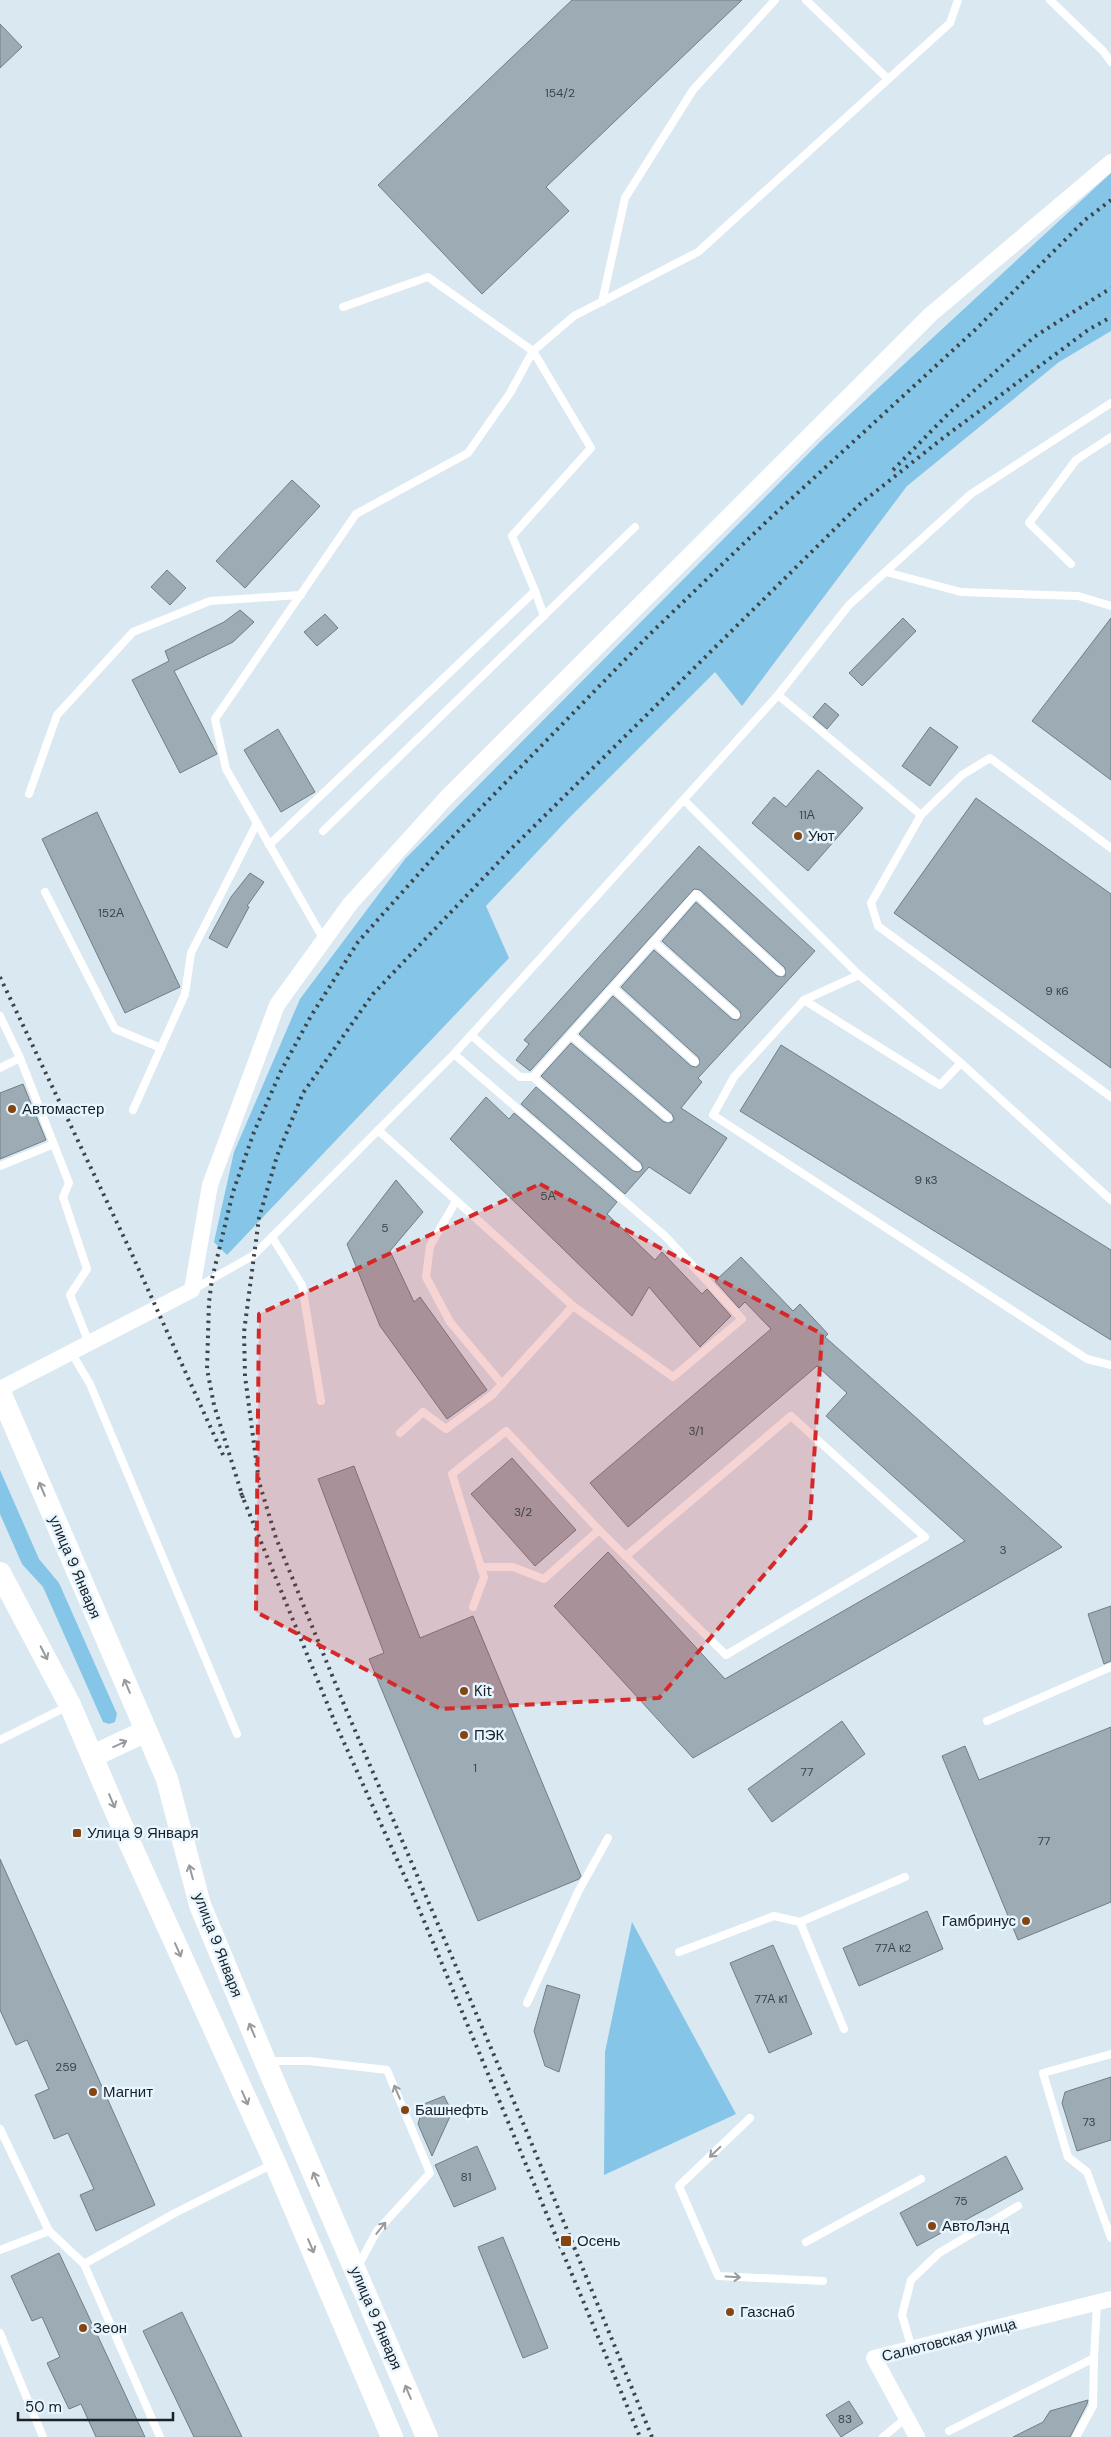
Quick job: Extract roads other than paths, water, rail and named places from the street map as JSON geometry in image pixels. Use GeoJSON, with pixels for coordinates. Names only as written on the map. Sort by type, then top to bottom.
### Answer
{"type":"FeatureCollection","features":[{"type":"Feature","properties":{"kind":"main road","name":"улица 9 Января"},"geometry":{"type":"LineString","coordinates":[[0,1391],[167,1779],[200,1905],[265,2061],[428,2437]]}},
{"type":"Feature","properties":{"kind":"main road"},"geometry":{"type":"LineString","coordinates":[[0,1573],[70,1705],[118,1817],[275,2164],[392,2437]]}},
{"type":"Feature","properties":{"kind":"main road"},"geometry":{"type":"LineString","coordinates":[[0,1587],[21,1610]]}},
{"type":"Feature","properties":{"kind":"main road"},"geometry":{"type":"LineString","coordinates":[[93,1756],[146,1731]]}},
{"type":"Feature","properties":{"kind":"street"},"geometry":{"type":"LineString","coordinates":[[0,1391],[192,1290],[210,1185],[277,1005],[350,904],[447,797],[930,315],[1111,162]]}},
{"type":"Feature","properties":{"kind":"street","name":"Салютовская улица"},"geometry":{"type":"LineString","coordinates":[[917,2437],[874,2358],[1104,2301]]}},
{"type":"Feature","properties":{"kind":"lane"},"geometry":{"type":"LineString","coordinates":[[602,302],[625,198],[692,90],[775,0]]}},
{"type":"Feature","properties":{"kind":"lane"},"geometry":{"type":"LineString","coordinates":[[806,0],[888,79]]}},
{"type":"Feature","properties":{"kind":"lane"},"geometry":{"type":"LineString","coordinates":[[324,940],[226,768],[216,719],[356,514],[468,453],[510,393],[534,351],[574,316],[698,252],[950,23],[958,0]]}},
{"type":"Feature","properties":{"kind":"lane"},"geometry":{"type":"LineString","coordinates":[[1050,0],[1111,62]]}},
{"type":"Feature","properties":{"kind":"lane"},"geometry":{"type":"LineString","coordinates":[[343,307],[428,277],[534,351],[591,448],[512,536],[544,616]]}},
{"type":"Feature","properties":{"kind":"lane"},"geometry":{"type":"LineString","coordinates":[[192,1290],[254,1255],[454,1054],[778,695],[849,605],[971,494],[1111,402]]}},
{"type":"Feature","properties":{"kind":"lane"},"geometry":{"type":"LineString","coordinates":[[1071,564],[1029,523],[1076,460],[1111,437]]}},
{"type":"Feature","properties":{"kind":"lane"},"geometry":{"type":"LineString","coordinates":[[323,831],[635,527]]}},
{"type":"Feature","properties":{"kind":"lane"},"geometry":{"type":"LineString","coordinates":[[886,572],[961,592],[1078,596],[1111,606]]}},
{"type":"Feature","properties":{"kind":"lane"},"geometry":{"type":"LineString","coordinates":[[269,845],[535,591]]}},
{"type":"Feature","properties":{"kind":"lane"},"geometry":{"type":"LineString","coordinates":[[29,794],[57,715],[133,632],[210,601],[301,595]]}},
{"type":"Feature","properties":{"kind":"lane"},"geometry":{"type":"LineString","coordinates":[[778,695],[921,815]]}},
{"type":"Feature","properties":{"kind":"lane"},"geometry":{"type":"LineString","coordinates":[[1111,848],[990,758],[962,775],[921,815],[871,903],[878,926],[1111,1097]]}},
{"type":"Feature","properties":{"kind":"lane"},"geometry":{"type":"LineString","coordinates":[[684,800],[858,974],[961,1063],[1111,1200]]}},
{"type":"Feature","properties":{"kind":"lane"},"geometry":{"type":"LineString","coordinates":[[133,1110],[185,994],[191,952],[257,823]]}},
{"type":"Feature","properties":{"kind":"lane"},"geometry":{"type":"LineString","coordinates":[[45,892],[115,1029],[161,1048]]}},
{"type":"Feature","properties":{"kind":"lane"},"geometry":{"type":"LineString","coordinates":[[533,1077],[696,894],[781,972]]}},
{"type":"Feature","properties":{"kind":"lane"},"geometry":{"type":"LineString","coordinates":[[654,942],[736,1015]]}},
{"type":"Feature","properties":{"kind":"lane"},"geometry":{"type":"LineString","coordinates":[[858,974],[804,1000],[734,1077],[713,1115],[1086,1359],[1111,1365]]}},
{"type":"Feature","properties":{"kind":"lane"},"geometry":{"type":"LineString","coordinates":[[613,988],[695,1062]]}},
{"type":"Feature","properties":{"kind":"lane"},"geometry":{"type":"LineString","coordinates":[[804,1000],[940,1085],[961,1063]]}},
{"type":"Feature","properties":{"kind":"lane"},"geometry":{"type":"LineString","coordinates":[[0,1016],[20,1058],[69,1183],[63,1197],[87,1269],[70,1295],[89,1343]]}},
{"type":"Feature","properties":{"kind":"lane"},"geometry":{"type":"LineString","coordinates":[[471,1035],[520,1077],[533,1077],[637,1167]]}},
{"type":"Feature","properties":{"kind":"lane"},"geometry":{"type":"LineString","coordinates":[[571,1035],[668,1118]]}},
{"type":"Feature","properties":{"kind":"lane"},"geometry":{"type":"LineString","coordinates":[[378,1130],[573,1306],[673,1377],[742,1319],[665,1236],[454,1054]]}},
{"type":"Feature","properties":{"kind":"lane"},"geometry":{"type":"LineString","coordinates":[[0,1068],[20,1058]]}},
{"type":"Feature","properties":{"kind":"lane"},"geometry":{"type":"LineString","coordinates":[[0,1166],[54,1144]]}},
{"type":"Feature","properties":{"kind":"lane"},"geometry":{"type":"LineString","coordinates":[[456,1201],[430,1246],[426,1277],[450,1322],[502,1384]]}},
{"type":"Feature","properties":{"kind":"lane"},"geometry":{"type":"LineString","coordinates":[[272,1237],[302,1285],[321,1402]]}},
{"type":"Feature","properties":{"kind":"lane"},"geometry":{"type":"LineString","coordinates":[[400,1433],[423,1412],[446,1429],[492,1395],[573,1306]]}},
{"type":"Feature","properties":{"kind":"lane"},"geometry":{"type":"LineString","coordinates":[[71,1352],[90,1384],[237,1734]]}},
{"type":"Feature","properties":{"kind":"lane"},"geometry":{"type":"LineString","coordinates":[[474,1607],[484,1577],[452,1474],[506,1431],[600,1530],[626,1556],[726,1655],[925,1537],[791,1416],[626,1556]]}},
{"type":"Feature","properties":{"kind":"lane"},"geometry":{"type":"LineString","coordinates":[[481,1567],[513,1567],[544,1579],[600,1530]]}},
{"type":"Feature","properties":{"kind":"lane"},"geometry":{"type":"LineString","coordinates":[[987,1721],[1111,1667]]}},
{"type":"Feature","properties":{"kind":"lane"},"geometry":{"type":"LineString","coordinates":[[0,1740],[70,1705]]}},
{"type":"Feature","properties":{"kind":"lane"},"geometry":{"type":"LineString","coordinates":[[527,2003],[578,1892],[608,1838]]}},
{"type":"Feature","properties":{"kind":"lane"},"geometry":{"type":"LineString","coordinates":[[679,1952],[774,1916],[800,1922],[905,1877]]}},
{"type":"Feature","properties":{"kind":"lane"},"geometry":{"type":"LineString","coordinates":[[800,1922],[844,2029]]}},
{"type":"Feature","properties":{"kind":"lane"},"geometry":{"type":"LineString","coordinates":[[1111,2054],[1043,2073],[1068,2157],[1086,2172],[1109,2225],[1111,2238]]}},
{"type":"Feature","properties":{"kind":"lane"},"geometry":{"type":"LineString","coordinates":[[265,2061],[309,2061],[387,2070],[430,2172],[377,2231],[356,2270]]}},
{"type":"Feature","properties":{"kind":"lane"},"geometry":{"type":"LineString","coordinates":[[750,2118],[679,2186],[718,2276],[823,2281]]}},
{"type":"Feature","properties":{"kind":"lane"},"geometry":{"type":"LineString","coordinates":[[0,2129],[49,2231],[84,2264],[160,2437]]}},
{"type":"Feature","properties":{"kind":"lane"},"geometry":{"type":"LineString","coordinates":[[84,2264],[175,2213],[275,2164]]}},
{"type":"Feature","properties":{"kind":"lane"},"geometry":{"type":"LineString","coordinates":[[806,2242],[921,2179]]}},
{"type":"Feature","properties":{"kind":"lane"},"geometry":{"type":"LineString","coordinates":[[912,2349],[902,2314],[911,2280],[939,2253],[1018,2206]]}},
{"type":"Feature","properties":{"kind":"lane"},"geometry":{"type":"LineString","coordinates":[[0,2250],[49,2231]]}},
{"type":"Feature","properties":{"kind":"lane"},"geometry":{"type":"LineString","coordinates":[[1076,2437],[1093,2406],[1094,2358],[1104,2301]]}},
{"type":"Feature","properties":{"kind":"lane"},"geometry":{"type":"LineString","coordinates":[[0,2333],[43,2437]]}},
{"type":"Feature","properties":{"kind":"lane"},"geometry":{"type":"LineString","coordinates":[[949,2430],[1094,2358]]}},
{"type":"Feature","properties":{"kind":"lane"},"geometry":{"type":"LineString","coordinates":[[882,2437],[906,2418]]}},
{"type":"Feature","properties":{"kind":"railway"},"geometry":{"type":"LineString","coordinates":[[243,1498],[214,1405],[207,1369],[209,1302],[212,1279],[233,1192],[254,1132],[281,1071],[311,1016],[358,942],[439,851],[649,635],[766,522],[976,329],[1085,220],[1111,200]]}},
{"type":"Feature","properties":{"kind":"railway"},"geometry":{"type":"LineString","coordinates":[[893,470],[948,414],[1034,337],[1111,288]]}},
{"type":"Feature","properties":{"kind":"railway"},"geometry":{"type":"LineString","coordinates":[[652,2437],[526,2130],[345,1707],[276,1538],[259,1482],[245,1376],[244,1332],[259,1218],[277,1156],[303,1093],[373,994],[511,849],[860,504],[943,438],[1088,330],[1111,317]]}},
{"type":"Feature","properties":{"kind":"railway"},"geometry":{"type":"LineString","coordinates":[[0,977],[130,1250],[224,1457]]}},
{"type":"Feature","properties":{"kind":"railway"},"geometry":{"type":"LineString","coordinates":[[241,1493],[336,1725],[414,1897],[640,2437]]}},
{"type":"Feature","properties":{"kind":"place","name":"Уют"},"geometry":{"type":"Point","coordinates":[798,836]}},
{"type":"Feature","properties":{"kind":"place","name":"Автомастер"},"geometry":{"type":"Point","coordinates":[12,1109]}},
{"type":"Feature","properties":{"kind":"place","name":"Kit"},"geometry":{"type":"Point","coordinates":[464,1691]}},
{"type":"Feature","properties":{"kind":"place","name":"ПЭК"},"geometry":{"type":"Point","coordinates":[464,1735]}},
{"type":"Feature","properties":{"kind":"place","name":"Улица 9 Января"},"geometry":{"type":"Point","coordinates":[77,1833]}},
{"type":"Feature","properties":{"kind":"place","name":"Гамбринус"},"geometry":{"type":"Point","coordinates":[1026,1921]}},
{"type":"Feature","properties":{"kind":"place","name":"Магнит"},"geometry":{"type":"Point","coordinates":[93,2092]}},
{"type":"Feature","properties":{"kind":"place","name":"Башнефть"},"geometry":{"type":"Point","coordinates":[405,2110]}},
{"type":"Feature","properties":{"kind":"place","name":"АвтоЛэнд"},"geometry":{"type":"Point","coordinates":[932,2226]}},
{"type":"Feature","properties":{"kind":"place","name":"Осень"},"geometry":{"type":"Point","coordinates":[566,2241]}},
{"type":"Feature","properties":{"kind":"place","name":"Газснаб"},"geometry":{"type":"Point","coordinates":[730,2312]}},
{"type":"Feature","properties":{"kind":"place","name":"Зеон"},"geometry":{"type":"Point","coordinates":[83,2328]}}]}
